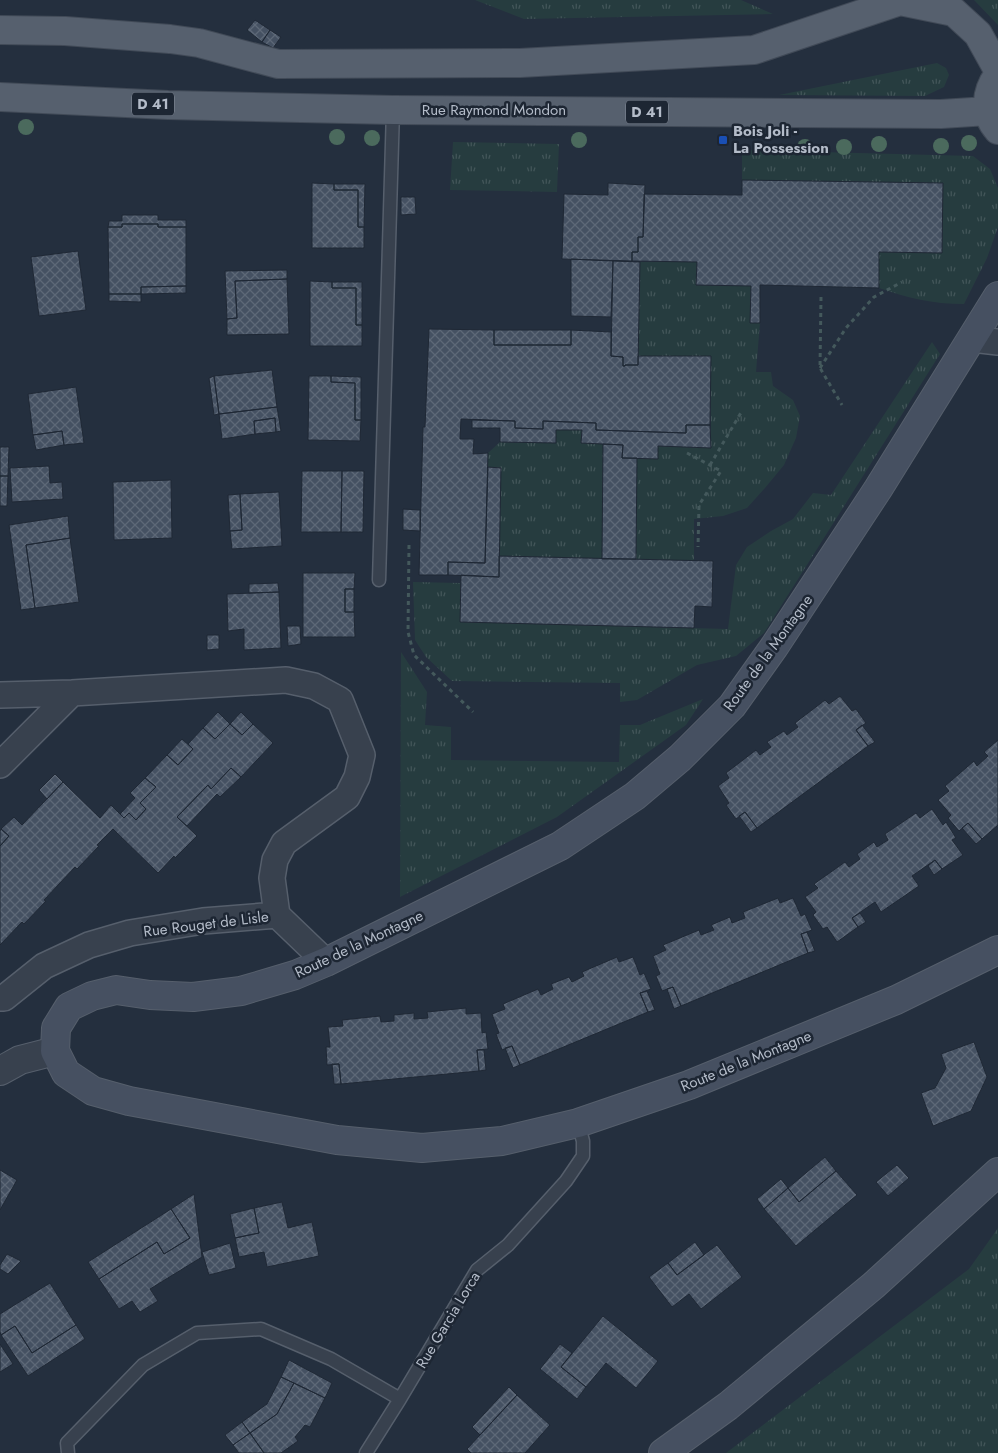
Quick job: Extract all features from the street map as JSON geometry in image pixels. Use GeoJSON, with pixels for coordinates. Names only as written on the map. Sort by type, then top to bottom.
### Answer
{"type":"FeatureCollection","features":[{"type":"Feature","properties":{"kind":"main road"},"geometry":{"type":"LineString","coordinates":[[0,30],[65,31],[170,39],[199,43],[278,64],[520,63],[754,50],[900,1],[954,12],[978,34],[998,70]]}},
{"type":"Feature","properties":{"kind":"main road"},"geometry":{"type":"LineString","coordinates":[[993,120],[988,97],[992,84],[998,75]]}},
{"type":"Feature","properties":{"kind":"main road","name":"Rue Raymond Mondon"},"geometry":{"type":"LineString","coordinates":[[0,97],[168,105],[393,110],[941,114],[993,120]]}},
{"type":"Feature","properties":{"kind":"main road","name":"Route de la Montagne"},"geometry":{"type":"LineString","coordinates":[[998,296],[985,340],[878,490],[774,647],[732,706],[680,758],[635,796],[560,846],[326,962],[295,975],[241,991],[193,997],[150,995],[116,990],[92,996],[69,1008],[56,1028],[55,1051],[66,1074],[93,1091],[129,1100],[337,1140],[422,1148],[502,1141],[578,1123],[689,1085],[896,1000],[998,950]]}},
{"type":"Feature","properties":{"kind":"main road"},"geometry":{"type":"LineString","coordinates":[[663,1453],[728,1406],[874,1285],[998,1172]]}},
{"type":"Feature","properties":{"kind":"street","name":"Rue Rouget de Lisle"},"geometry":{"type":"LineString","coordinates":[[0,695],[72,693],[286,680],[314,686],[340,700],[362,754],[357,777],[347,797],[284,843],[275,860],[272,878],[276,915],[203,921],[130,933],[89,945],[44,966],[4,998],[0,998]]}},
{"type":"Feature","properties":{"kind":"street"},"geometry":{"type":"LineString","coordinates":[[0,765],[72,693]]}},
{"type":"Feature","properties":{"kind":"street"},"geometry":{"type":"LineString","coordinates":[[276,915],[326,962]]}},
{"type":"Feature","properties":{"kind":"street"},"geometry":{"type":"LineString","coordinates":[[0,1071],[20,1060],[55,1051]]}},
{"type":"Feature","properties":{"kind":"lane"},"geometry":{"type":"LineString","coordinates":[[379,580],[393,110]]}},
{"type":"Feature","properties":{"kind":"lane","name":"Rue Garcia Lorca"},"geometry":{"type":"LineString","coordinates":[[366,1453],[477,1270],[508,1245],[570,1175],[582,1156],[583,1140],[578,1123]]}},
{"type":"Feature","properties":{"kind":"lane"},"geometry":{"type":"LineString","coordinates":[[68,1453],[67,1443],[143,1364],[197,1333],[261,1329],[331,1359],[400,1399]]}},
{"type":"Feature","properties":{"kind":"path"},"geometry":{"type":"LineString","coordinates":[[820,368],[846,328],[874,297],[902,282]]}},
{"type":"Feature","properties":{"kind":"path"},"geometry":{"type":"LineString","coordinates":[[821,297],[820,368],[842,405]]}},
{"type":"Feature","properties":{"kind":"path"},"geometry":{"type":"LineString","coordinates":[[710,465],[742,411]]}},
{"type":"Feature","properties":{"kind":"path"},"geometry":{"type":"LineString","coordinates":[[686,453],[721,471],[699,506],[698,547]]}},
{"type":"Feature","properties":{"kind":"path"},"geometry":{"type":"LineString","coordinates":[[409,545],[408,632],[414,655],[474,712]]}},
{"type":"Feature","properties":{"kind":"green space"},"geometry":{"type":"Polygon","coordinates":[[[475,0],[741,0],[773,14],[524,19],[475,0]]]}},
{"type":"Feature","properties":{"kind":"green space"},"geometry":{"type":"Polygon","coordinates":[[[974,0],[998,0],[998,25],[974,0]]]}},
{"type":"Feature","properties":{"kind":"green space"},"geometry":{"type":"Polygon","coordinates":[[[937,63],[946,68],[949,75],[944,87],[925,96],[779,95],[937,63]]]}},
{"type":"Feature","properties":{"kind":"green space"},"geometry":{"type":"Polygon","coordinates":[[[453,142],[559,144],[557,192],[450,190],[453,142]]]}},
{"type":"Feature","properties":{"kind":"green space"},"geometry":{"type":"Polygon","coordinates":[[[742,150],[973,156],[990,169],[998,188],[998,227],[987,258],[964,304],[920,300],[879,288],[879,252],[942,253],[943,183],[742,180],[742,150]]]}},
{"type":"Feature","properties":{"kind":"green space"},"geometry":{"type":"Polygon","coordinates":[[[640,262],[697,262],[696,285],[751,286],[750,322],[760,323],[756,372],[771,372],[773,386],[793,400],[800,416],[796,438],[784,465],[747,508],[723,516],[694,519],[694,561],[636,559],[637,458],[658,459],[658,446],[711,448],[711,356],[638,356],[640,262]]]}},
{"type":"Feature","properties":{"kind":"green space"},"geometry":{"type":"Polygon","coordinates":[[[932,342],[940,354],[764,633],[736,656],[697,665],[637,700],[620,702],[620,683],[452,681],[426,657],[415,640],[413,582],[460,583],[460,622],[728,629],[736,565],[747,547],[793,519],[813,493],[831,495],[932,342]]]}},
{"type":"Feature","properties":{"kind":"green space"},"geometry":{"type":"Polygon","coordinates":[[[556,430],[582,430],[582,443],[603,444],[602,559],[499,556],[501,468],[488,467],[488,453],[500,442],[556,443],[556,430]]]}},
{"type":"Feature","properties":{"kind":"green space"},"geometry":{"type":"Polygon","coordinates":[[[401,652],[427,692],[425,725],[451,727],[451,760],[619,762],[620,725],[640,725],[703,699],[686,725],[557,817],[400,897],[401,652]]]}},
{"type":"Feature","properties":{"kind":"green space"},"geometry":{"type":"Polygon","coordinates":[[[998,1228],[998,1453],[726,1453],[969,1269],[998,1228]]]}},
{"type":"Feature","properties":{"kind":"building"},"geometry":{"type":"Polygon","coordinates":[[[255,20],[270,30],[262,42],[247,30],[255,20]]]}},
{"type":"Feature","properties":{"kind":"building"},"geometry":{"type":"Polygon","coordinates":[[[270,30],[281,37],[273,48],[262,42],[270,30]]]}},
{"type":"Feature","properties":{"kind":"building"},"geometry":{"type":"Polygon","coordinates":[[[742,180],[943,183],[942,253],[879,252],[879,288],[760,285],[760,323],[750,323],[751,286],[696,285],[697,262],[632,261],[632,252],[638,252],[638,237],[643,237],[644,194],[742,195],[742,180]]]}},
{"type":"Feature","properties":{"kind":"building"},"geometry":{"type":"Polygon","coordinates":[[[312,183],[334,184],[334,190],[358,190],[358,227],[364,227],[364,248],[312,248],[312,183]]]}},
{"type":"Feature","properties":{"kind":"building"},"geometry":{"type":"Polygon","coordinates":[[[608,183],[645,185],[643,237],[638,237],[638,252],[632,252],[632,261],[562,259],[564,194],[608,195],[608,183]]]}},
{"type":"Feature","properties":{"kind":"building"},"geometry":{"type":"Polygon","coordinates":[[[334,184],[365,184],[364,227],[358,227],[358,190],[334,190],[334,184]]]}},
{"type":"Feature","properties":{"kind":"building"},"geometry":{"type":"Polygon","coordinates":[[[401,197],[415,197],[416,214],[401,215],[401,197]]]}},
{"type":"Feature","properties":{"kind":"building"},"geometry":{"type":"Polygon","coordinates":[[[122,215],[158,215],[158,220],[186,220],[186,227],[158,227],[158,224],[122,224],[122,227],[108,227],[109,221],[122,221],[122,215]]]}},
{"type":"Feature","properties":{"kind":"building"},"geometry":{"type":"Polygon","coordinates":[[[122,224],[158,224],[158,227],[186,227],[186,286],[141,287],[141,294],[109,294],[108,227],[122,227],[122,224]]]}},
{"type":"Feature","properties":{"kind":"building"},"geometry":{"type":"Polygon","coordinates":[[[78,251],[86,310],[39,316],[31,257],[78,251]]]}},
{"type":"Feature","properties":{"kind":"building"},"geometry":{"type":"Polygon","coordinates":[[[571,259],[613,261],[611,317],[571,316],[571,259]]]}},
{"type":"Feature","properties":{"kind":"building"},"geometry":{"type":"Polygon","coordinates":[[[613,261],[640,262],[638,365],[623,366],[623,357],[611,356],[613,261]]]}},
{"type":"Feature","properties":{"kind":"building"},"geometry":{"type":"Polygon","coordinates":[[[287,270],[287,279],[235,281],[237,318],[227,319],[225,271],[287,270]]]}},
{"type":"Feature","properties":{"kind":"building"},"geometry":{"type":"Polygon","coordinates":[[[287,279],[289,334],[227,335],[227,319],[237,318],[235,281],[287,279]]]}},
{"type":"Feature","properties":{"kind":"building"},"geometry":{"type":"Polygon","coordinates":[[[310,281],[332,282],[332,288],[356,288],[356,325],[362,325],[362,346],[310,346],[310,281]]]}},
{"type":"Feature","properties":{"kind":"building"},"geometry":{"type":"Polygon","coordinates":[[[332,282],[362,282],[362,325],[356,325],[356,288],[332,288],[332,282]]]}},
{"type":"Feature","properties":{"kind":"building"},"geometry":{"type":"Polygon","coordinates":[[[186,286],[186,293],[141,294],[141,287],[186,286]]]}},
{"type":"Feature","properties":{"kind":"building"},"geometry":{"type":"Polygon","coordinates":[[[109,294],[141,294],[141,302],[109,301],[109,294]]]}},
{"type":"Feature","properties":{"kind":"building"},"geometry":{"type":"Polygon","coordinates":[[[429,329],[494,330],[494,345],[571,345],[571,330],[611,332],[611,356],[623,357],[623,366],[638,365],[638,356],[711,356],[710,425],[686,425],[686,433],[596,430],[596,423],[543,421],[543,429],[515,428],[515,421],[461,419],[460,439],[474,439],[473,454],[488,453],[485,563],[448,562],[448,575],[419,575],[423,427],[425,427],[429,329]]]}},
{"type":"Feature","properties":{"kind":"building"},"geometry":{"type":"Polygon","coordinates":[[[494,330],[571,330],[571,345],[494,345],[494,330]]]}},
{"type":"Feature","properties":{"kind":"building"},"geometry":{"type":"Polygon","coordinates":[[[272,370],[277,407],[219,414],[214,376],[272,370]]]}},
{"type":"Feature","properties":{"kind":"building"},"geometry":{"type":"Polygon","coordinates":[[[214,376],[219,414],[214,415],[209,378],[214,376]]]}},
{"type":"Feature","properties":{"kind":"building"},"geometry":{"type":"Polygon","coordinates":[[[309,376],[331,376],[331,382],[355,383],[355,420],[361,420],[360,441],[308,440],[309,376]]]}},
{"type":"Feature","properties":{"kind":"building"},"geometry":{"type":"Polygon","coordinates":[[[331,376],[361,377],[361,420],[355,420],[355,383],[331,382],[331,376]]]}},
{"type":"Feature","properties":{"kind":"building"},"geometry":{"type":"Polygon","coordinates":[[[76,387],[84,443],[64,445],[62,431],[33,435],[28,394],[76,387]]]}},
{"type":"Feature","properties":{"kind":"building"},"geometry":{"type":"Polygon","coordinates":[[[277,407],[281,431],[276,432],[275,418],[254,421],[255,434],[222,439],[219,414],[277,407]]]}},
{"type":"Feature","properties":{"kind":"building"},"geometry":{"type":"Polygon","coordinates":[[[275,418],[276,432],[255,434],[254,421],[275,418]]]}},
{"type":"Feature","properties":{"kind":"building"},"geometry":{"type":"Polygon","coordinates":[[[472,420],[515,421],[515,428],[543,429],[543,421],[596,423],[596,430],[686,433],[686,425],[710,425],[711,448],[658,446],[658,459],[622,458],[623,445],[581,443],[582,430],[556,430],[556,443],[500,442],[500,428],[472,428],[472,420]]]}},
{"type":"Feature","properties":{"kind":"building"},"geometry":{"type":"Polygon","coordinates":[[[62,431],[64,445],[36,450],[33,435],[62,431]]]}},
{"type":"Feature","properties":{"kind":"building"},"geometry":{"type":"Polygon","coordinates":[[[603,444],[623,445],[622,458],[637,458],[636,559],[602,559],[603,444]]]}},
{"type":"Feature","properties":{"kind":"building"},"geometry":{"type":"Polygon","coordinates":[[[0,447],[9,447],[8,476],[0,476],[0,447]]]}},
{"type":"Feature","properties":{"kind":"building"},"geometry":{"type":"Polygon","coordinates":[[[49,466],[50,483],[62,482],[63,499],[12,502],[10,468],[49,466]]]}},
{"type":"Feature","properties":{"kind":"building"},"geometry":{"type":"Polygon","coordinates":[[[488,467],[501,468],[499,577],[448,575],[448,562],[485,563],[488,467]]]}},
{"type":"Feature","properties":{"kind":"building"},"geometry":{"type":"Polygon","coordinates":[[[302,471],[342,471],[341,532],[301,532],[302,471]]]}},
{"type":"Feature","properties":{"kind":"building"},"geometry":{"type":"Polygon","coordinates":[[[342,471],[364,471],[363,532],[341,532],[342,471]]]}},
{"type":"Feature","properties":{"kind":"building"},"geometry":{"type":"Polygon","coordinates":[[[0,476],[8,476],[7,506],[0,506],[0,476]]]}},
{"type":"Feature","properties":{"kind":"building"},"geometry":{"type":"Polygon","coordinates":[[[171,480],[172,538],[114,540],[113,482],[171,480]]]}},
{"type":"Feature","properties":{"kind":"building"},"geometry":{"type":"Polygon","coordinates":[[[279,492],[282,546],[232,549],[230,531],[242,530],[240,494],[279,492]]]}},
{"type":"Feature","properties":{"kind":"building"},"geometry":{"type":"Polygon","coordinates":[[[240,494],[242,530],[230,531],[228,495],[240,494]]]}},
{"type":"Feature","properties":{"kind":"building"},"geometry":{"type":"Polygon","coordinates":[[[403,509],[420,510],[420,531],[403,530],[403,509]]]}},
{"type":"Feature","properties":{"kind":"building"},"geometry":{"type":"Polygon","coordinates":[[[68,516],[70,538],[26,545],[35,608],[21,610],[9,525],[68,516]]]}},
{"type":"Feature","properties":{"kind":"building"},"geometry":{"type":"Polygon","coordinates":[[[70,538],[79,602],[35,608],[26,545],[70,538]]]}},
{"type":"Feature","properties":{"kind":"building"},"geometry":{"type":"Polygon","coordinates":[[[499,556],[713,561],[712,607],[695,606],[694,628],[460,622],[461,575],[499,577],[499,556]]]}},
{"type":"Feature","properties":{"kind":"building"},"geometry":{"type":"Polygon","coordinates":[[[303,573],[355,573],[354,589],[345,589],[345,612],[354,612],[355,637],[303,637],[303,573]]]}},
{"type":"Feature","properties":{"kind":"building"},"geometry":{"type":"Polygon","coordinates":[[[278,583],[279,592],[249,593],[249,584],[278,583]]]}},
{"type":"Feature","properties":{"kind":"building"},"geometry":{"type":"Polygon","coordinates":[[[345,589],[354,589],[354,612],[345,612],[345,589]]]}},
{"type":"Feature","properties":{"kind":"building"},"geometry":{"type":"Polygon","coordinates":[[[279,592],[281,648],[244,650],[244,629],[228,631],[227,594],[279,592]]]}},
{"type":"Feature","properties":{"kind":"building"},"geometry":{"type":"Polygon","coordinates":[[[287,626],[300,626],[301,644],[288,646],[287,626]]]}},
{"type":"Feature","properties":{"kind":"building"},"geometry":{"type":"Polygon","coordinates":[[[207,635],[219,635],[219,649],[207,650],[207,635]]]}},
{"type":"Feature","properties":{"kind":"building"},"geometry":{"type":"Polygon","coordinates":[[[840,696],[852,711],[856,709],[866,723],[856,730],[868,746],[757,828],[745,812],[736,819],[726,805],[729,803],[718,786],[729,778],[726,773],[756,750],[760,755],[771,747],[767,742],[784,731],[787,735],[798,727],[795,723],[825,700],[829,704],[840,696]]]}},
{"type":"Feature","properties":{"kind":"building"},"geometry":{"type":"Polygon","coordinates":[[[218,712],[230,724],[215,739],[203,728],[218,712]]]}},
{"type":"Feature","properties":{"kind":"building"},"geometry":{"type":"Polygon","coordinates":[[[241,712],[253,724],[242,735],[230,724],[241,712]]]}},
{"type":"Feature","properties":{"kind":"building"},"geometry":{"type":"Polygon","coordinates":[[[230,724],[242,735],[253,724],[273,743],[241,777],[231,768],[211,789],[208,785],[177,817],[197,836],[175,858],[174,856],[158,873],[113,829],[77,869],[75,867],[44,900],[46,901],[24,924],[22,922],[0,945],[0,846],[9,836],[1,829],[14,817],[22,825],[63,782],[100,818],[111,805],[124,818],[129,813],[136,820],[146,809],[140,803],[156,787],[145,778],[167,755],[178,765],[193,749],[188,744],[203,728],[215,739],[230,724]]]}},
{"type":"Feature","properties":{"kind":"building"},"geometry":{"type":"Polygon","coordinates":[[[862,725],[875,742],[868,746],[856,730],[862,725]]]}},
{"type":"Feature","properties":{"kind":"building"},"geometry":{"type":"Polygon","coordinates":[[[182,739],[193,749],[178,765],[167,755],[182,739]]]}},
{"type":"Feature","properties":{"kind":"building"},"geometry":{"type":"Polygon","coordinates":[[[998,740],[998,825],[982,839],[968,823],[959,831],[948,818],[951,815],[938,800],[949,791],[945,786],[974,761],[977,766],[988,756],[984,752],[998,740]]]}},
{"type":"Feature","properties":{"kind":"building"},"geometry":{"type":"Polygon","coordinates":[[[231,768],[241,777],[220,797],[217,794],[187,826],[177,817],[208,785],[211,789],[231,768]]]}},
{"type":"Feature","properties":{"kind":"building"},"geometry":{"type":"Polygon","coordinates":[[[55,774],[63,782],[47,799],[39,790],[55,774]]]}},
{"type":"Feature","properties":{"kind":"building"},"geometry":{"type":"Polygon","coordinates":[[[145,778],[156,787],[140,803],[146,809],[136,820],[129,813],[124,818],[120,814],[135,798],[130,793],[145,778]]]}},
{"type":"Feature","properties":{"kind":"building"},"geometry":{"type":"Polygon","coordinates":[[[932,809],[943,825],[946,822],[956,838],[952,840],[963,855],[942,869],[935,860],[912,876],[919,886],[881,912],[875,902],[852,918],[858,927],[837,942],[827,927],[823,929],[813,915],[816,912],[805,897],[818,888],[814,884],[845,862],[849,867],[860,859],[857,854],[874,842],[877,847],[888,840],[885,834],[916,813],[920,818],[932,809]]]}},
{"type":"Feature","properties":{"kind":"building"},"geometry":{"type":"Polygon","coordinates":[[[745,812],[757,828],[751,832],[739,816],[745,812]]]}},
{"type":"Feature","properties":{"kind":"building"},"geometry":{"type":"Polygon","coordinates":[[[968,823],[982,839],[976,844],[962,828],[968,823]]]}},
{"type":"Feature","properties":{"kind":"building"},"geometry":{"type":"Polygon","coordinates":[[[1,829],[9,836],[0,846],[0,831],[1,829]]]}},
{"type":"Feature","properties":{"kind":"building"},"geometry":{"type":"Polygon","coordinates":[[[935,860],[942,869],[934,875],[928,866],[935,860]]]}},
{"type":"Feature","properties":{"kind":"building"},"geometry":{"type":"Polygon","coordinates":[[[778,898],[780,903],[793,898],[801,916],[805,914],[812,930],[801,934],[808,953],[681,1006],[673,987],[662,991],[656,976],[660,974],[653,956],[666,950],[663,945],[699,930],[701,935],[714,930],[711,925],[730,917],[732,923],[745,918],[743,912],[778,898]]]}},
{"type":"Feature","properties":{"kind":"building"},"geometry":{"type":"Polygon","coordinates":[[[860,913],[866,922],[858,927],[852,918],[860,913]]]}},
{"type":"Feature","properties":{"kind":"building"},"geometry":{"type":"Polygon","coordinates":[[[807,932],[815,951],[808,953],[801,934],[807,932]]]}},
{"type":"Feature","properties":{"kind":"building"},"geometry":{"type":"Polygon","coordinates":[[[617,957],[619,962],[633,957],[640,975],[644,973],[651,989],[640,993],[648,1012],[520,1065],[512,1046],[502,1050],[496,1034],[499,1033],[492,1014],[505,1009],[503,1004],[538,989],[541,995],[553,989],[551,984],[569,977],[572,982],[584,976],[582,972],[617,957]]]}},
{"type":"Feature","properties":{"kind":"building"},"geometry":{"type":"Polygon","coordinates":[[[673,987],[681,1006],[674,1009],[667,989],[673,987]]]}},
{"type":"Feature","properties":{"kind":"building"},"geometry":{"type":"Polygon","coordinates":[[[647,991],[655,1010],[648,1012],[640,993],[647,991]]]}},
{"type":"Feature","properties":{"kind":"building"},"geometry":{"type":"Polygon","coordinates":[[[466,1008],[466,1014],[481,1013],[482,1033],[486,1032],[488,1049],[477,1050],[479,1071],[341,1084],[339,1064],[327,1065],[326,1047],[330,1047],[328,1027],[343,1026],[342,1020],[380,1016],[381,1022],[394,1021],[394,1015],[414,1013],[414,1019],[428,1018],[427,1012],[466,1008]]]}},
{"type":"Feature","properties":{"kind":"building"},"geometry":{"type":"Polygon","coordinates":[[[974,1042],[987,1077],[971,1111],[933,1126],[921,1093],[935,1088],[946,1068],[941,1054],[974,1042]]]}},
{"type":"Feature","properties":{"kind":"building"},"geometry":{"type":"Polygon","coordinates":[[[512,1046],[520,1065],[513,1068],[505,1048],[512,1046]]]}},
{"type":"Feature","properties":{"kind":"building"},"geometry":{"type":"Polygon","coordinates":[[[477,1050],[484,1050],[486,1070],[479,1071],[477,1050]]]}},
{"type":"Feature","properties":{"kind":"building"},"geometry":{"type":"Polygon","coordinates":[[[332,1064],[339,1064],[341,1084],[334,1084],[332,1064]]]}},
{"type":"Feature","properties":{"kind":"building"},"geometry":{"type":"Polygon","coordinates":[[[825,1157],[836,1171],[799,1202],[788,1188],[825,1157]]]}},
{"type":"Feature","properties":{"kind":"building"},"geometry":{"type":"Polygon","coordinates":[[[897,1165],[909,1178],[888,1196],[876,1182],[897,1165]]]}},
{"type":"Feature","properties":{"kind":"building"},"geometry":{"type":"Polygon","coordinates":[[[0,1170],[17,1180],[0,1210],[0,1170]]]}},
{"type":"Feature","properties":{"kind":"building"},"geometry":{"type":"Polygon","coordinates":[[[836,1171],[857,1195],[796,1246],[764,1209],[788,1188],[799,1202],[836,1171]]]}},
{"type":"Feature","properties":{"kind":"building"},"geometry":{"type":"Polygon","coordinates":[[[781,1179],[788,1188],[764,1209],[757,1199],[781,1179]]]}},
{"type":"Feature","properties":{"kind":"building"},"geometry":{"type":"Polygon","coordinates":[[[194,1194],[202,1257],[150,1289],[158,1301],[140,1312],[132,1301],[119,1309],[99,1279],[157,1242],[164,1254],[190,1238],[171,1209],[194,1194]]]}},
{"type":"Feature","properties":{"kind":"building"},"geometry":{"type":"Polygon","coordinates":[[[282,1202],[288,1228],[312,1222],[319,1256],[267,1267],[264,1252],[239,1257],[235,1238],[259,1233],[254,1208],[282,1202]]]}},
{"type":"Feature","properties":{"kind":"building"},"geometry":{"type":"Polygon","coordinates":[[[254,1208],[259,1233],[235,1238],[230,1214],[254,1208]]]}},
{"type":"Feature","properties":{"kind":"building"},"geometry":{"type":"Polygon","coordinates":[[[171,1209],[190,1238],[164,1254],[157,1242],[99,1279],[88,1262],[171,1209]]]}},
{"type":"Feature","properties":{"kind":"building"},"geometry":{"type":"Polygon","coordinates":[[[695,1242],[704,1255],[677,1275],[668,1263],[695,1242]]]}},
{"type":"Feature","properties":{"kind":"building"},"geometry":{"type":"Polygon","coordinates":[[[230,1243],[236,1268],[209,1275],[202,1252],[230,1243]]]}},
{"type":"Feature","properties":{"kind":"building"},"geometry":{"type":"Polygon","coordinates":[[[717,1245],[742,1277],[701,1309],[689,1294],[672,1307],[649,1277],[668,1263],[677,1275],[717,1245]]]}},
{"type":"Feature","properties":{"kind":"building"},"geometry":{"type":"Polygon","coordinates":[[[7,1254],[21,1261],[8,1274],[0,1269],[0,1265],[7,1254]]]}},
{"type":"Feature","properties":{"kind":"building"},"geometry":{"type":"Polygon","coordinates":[[[50,1283],[76,1325],[32,1353],[15,1326],[1,1335],[0,1314],[50,1283]]]}},
{"type":"Feature","properties":{"kind":"building"},"geometry":{"type":"Polygon","coordinates":[[[603,1316],[658,1361],[636,1388],[606,1363],[586,1387],[561,1367],[603,1316]]]}},
{"type":"Feature","properties":{"kind":"building"},"geometry":{"type":"Polygon","coordinates":[[[76,1325],[85,1339],[28,1376],[1,1335],[15,1326],[32,1353],[76,1325]]]}},
{"type":"Feature","properties":{"kind":"building"},"geometry":{"type":"Polygon","coordinates":[[[0,1344],[13,1364],[0,1372],[0,1344]]]}},
{"type":"Feature","properties":{"kind":"building"},"geometry":{"type":"Polygon","coordinates":[[[560,1344],[572,1353],[561,1367],[586,1387],[577,1399],[540,1369],[560,1344]]]}},
{"type":"Feature","properties":{"kind":"building"},"geometry":{"type":"Polygon","coordinates":[[[289,1360],[332,1383],[325,1398],[281,1377],[289,1360]]]}},
{"type":"Feature","properties":{"kind":"building"},"geometry":{"type":"Polygon","coordinates":[[[281,1377],[294,1383],[277,1414],[250,1433],[242,1422],[267,1404],[281,1377]]]}},
{"type":"Feature","properties":{"kind":"building"},"geometry":{"type":"Polygon","coordinates":[[[294,1383],[325,1398],[310,1427],[305,1425],[295,1437],[298,1441],[281,1453],[264,1453],[250,1433],[277,1414],[294,1383]]]}},
{"type":"Feature","properties":{"kind":"building"},"geometry":{"type":"Polygon","coordinates":[[[509,1387],[517,1395],[480,1435],[472,1427],[509,1387]]]}},
{"type":"Feature","properties":{"kind":"building"},"geometry":{"type":"Polygon","coordinates":[[[517,1395],[550,1425],[525,1453],[471,1453],[467,1449],[517,1395]]]}},
{"type":"Feature","properties":{"kind":"building"},"geometry":{"type":"Polygon","coordinates":[[[242,1422],[250,1433],[233,1445],[225,1435],[242,1422]]]}},
{"type":"Feature","properties":{"kind":"building"},"geometry":{"type":"Polygon","coordinates":[[[250,1433],[264,1453],[239,1453],[233,1445],[250,1433]]]}},
{"type":"Feature","properties":{"kind":"place","name":"Bois Joli - La Possession"},"geometry":{"type":"Point","coordinates":[723,140]}}]}
